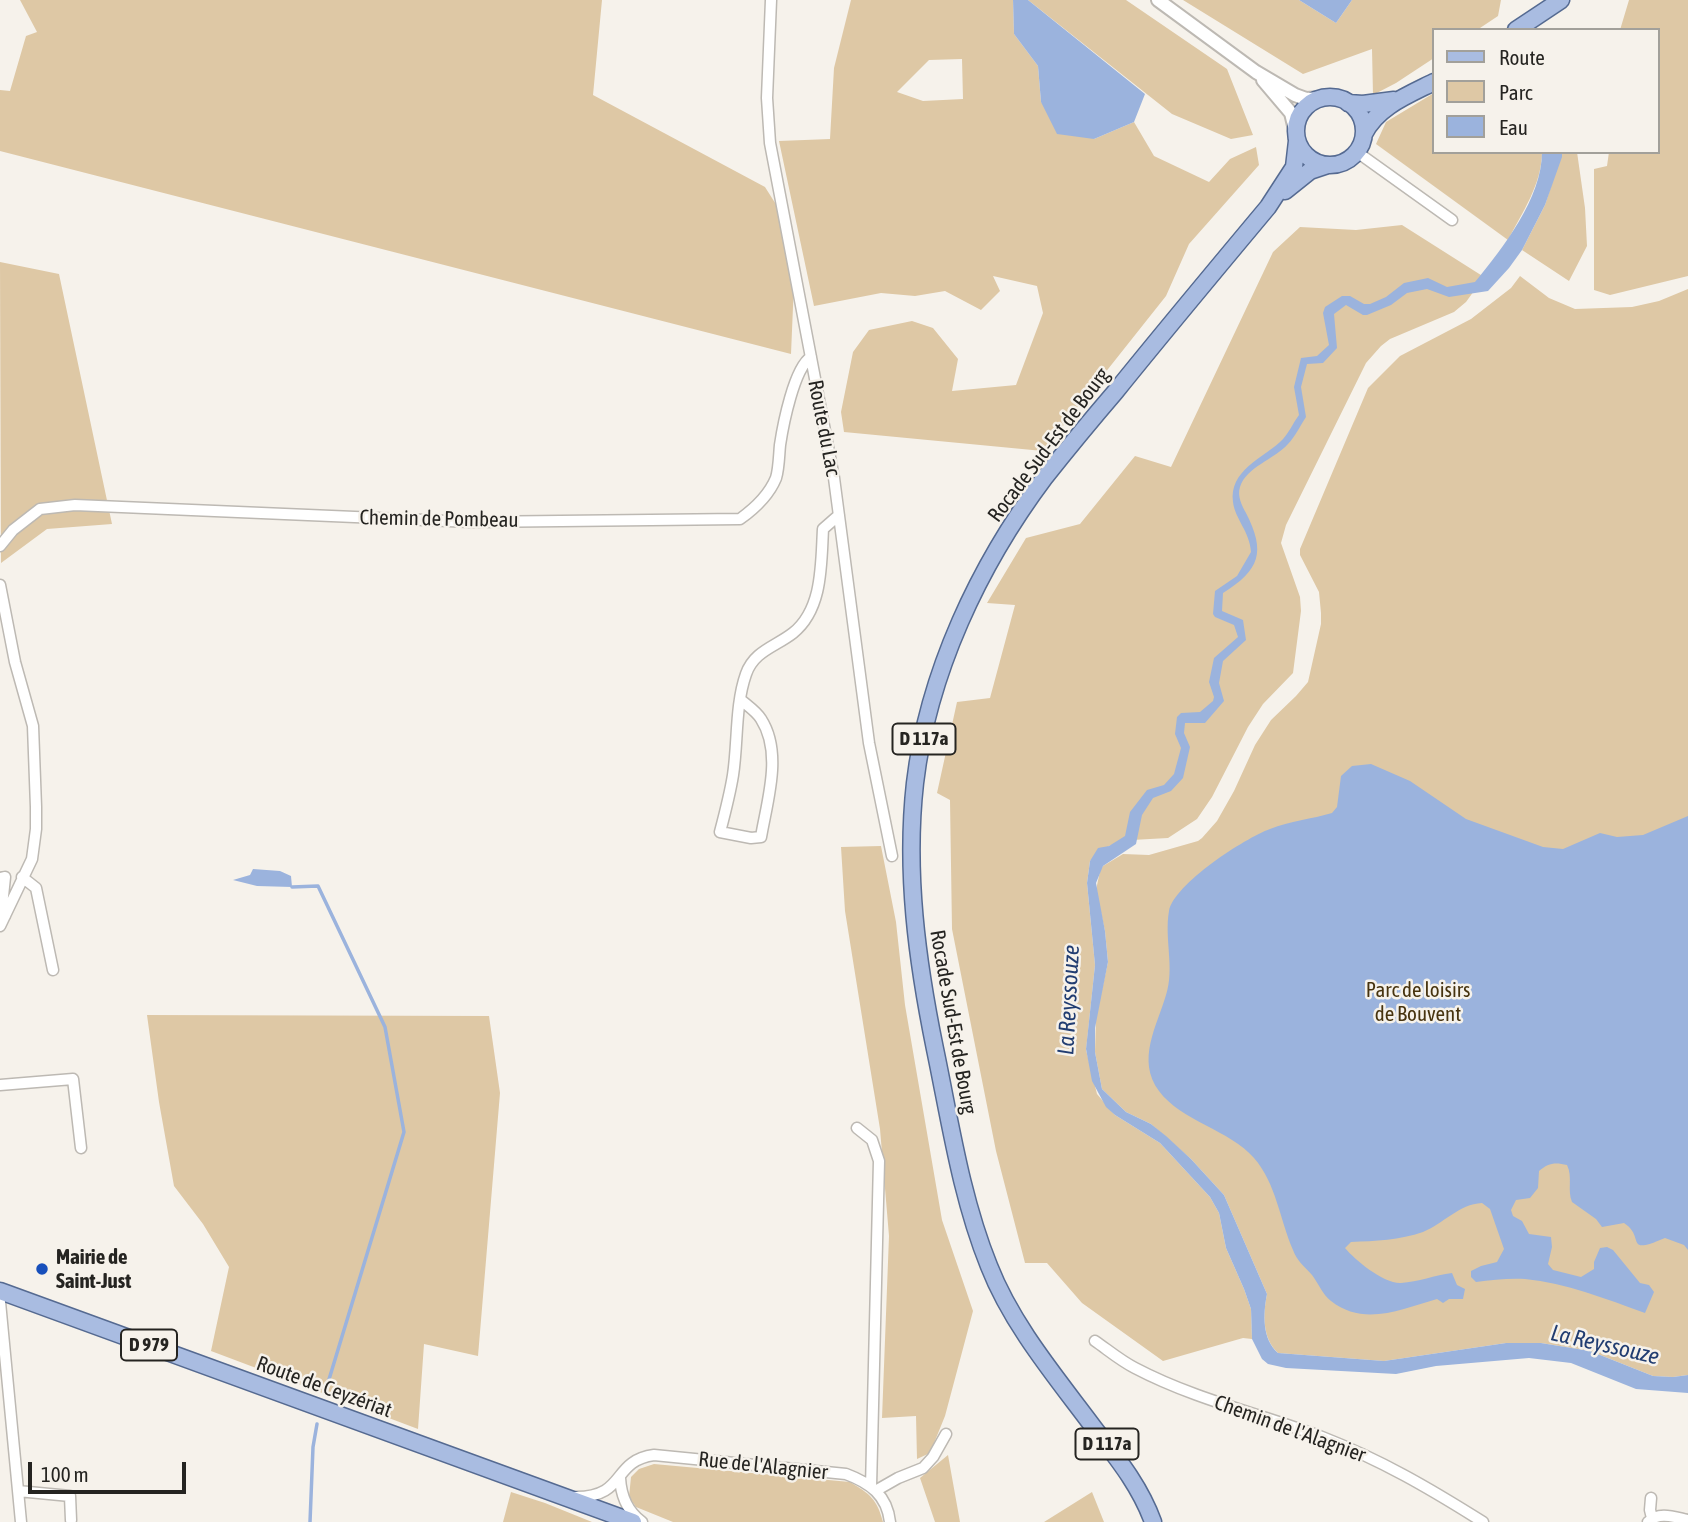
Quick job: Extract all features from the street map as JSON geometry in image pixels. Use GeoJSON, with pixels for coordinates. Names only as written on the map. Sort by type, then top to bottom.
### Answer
{"type":"FeatureCollection","features":[{"type":"Feature","properties":{"kind":"main road"},"geometry":{"type":"LineString","coordinates":[[1519,28],[1556,3]]}},
{"type":"Feature","properties":{"kind":"main road"},"geometry":{"type":"LineString","coordinates":[[1400,99],[1348,103],[1332,97],[1321,98],[1303,110],[1296,136],[1309,159],[1329,165],[1349,160],[1357,152],[1374,118],[1400,99],[1432,83]]}},
{"type":"Feature","properties":{"kind":"main road"},"geometry":{"type":"LineString","coordinates":[[1348,103],[1360,115],[1364,134]]}},
{"type":"Feature","properties":{"kind":"main road","name":"Rocade Sud-Est de Bourg"},"geometry":{"type":"LineString","coordinates":[[1153,1522],[1140,1492],[1120,1461],[1041,1356],[1009,1307],[972,1222],[944,1096],[915,942],[912,850],[915,782],[929,714],[947,652],[996,552],[1044,480],[1268,207],[1294,167],[1296,136]]}},
{"type":"Feature","properties":{"kind":"main road","name":"Rocade Sud-Est de Bourg"},"geometry":{"type":"LineString","coordinates":[[1268,207],[1298,179],[1317,167],[1329,165]]}},
{"type":"Feature","properties":{"kind":"main road","name":"Route de Ceyzériat"},"geometry":{"type":"LineString","coordinates":[[0,1291],[633,1522]]}},
{"type":"Feature","properties":{"kind":"street","name":"Route du Lac"},"geometry":{"type":"LineString","coordinates":[[771,0],[767,97],[770,142],[832,466],[869,743],[892,856]]}},
{"type":"Feature","properties":{"kind":"street"},"geometry":{"type":"LineString","coordinates":[[1158,0],[1256,72],[1295,95],[1306,99],[1321,98]]}},
{"type":"Feature","properties":{"kind":"street"},"geometry":{"type":"LineString","coordinates":[[1256,72],[1291,113],[1296,136]]}},
{"type":"Feature","properties":{"kind":"street"},"geometry":{"type":"LineString","coordinates":[[1357,152],[1452,220]]}},
{"type":"Feature","properties":{"kind":"street","name":"Chemin de Pombeau"},"geometry":{"type":"LineString","coordinates":[[0,546],[13,530],[40,509],[75,505],[471,522],[740,519],[757,506],[776,478],[780,442],[796,383],[804,364],[811,357]]}},
{"type":"Feature","properties":{"kind":"street"},"geometry":{"type":"LineString","coordinates":[[741,701],[761,717],[768,734],[772,764],[761,837],[751,838],[720,832],[733,775],[741,701],[745,676],[752,659],[793,633],[806,620],[813,606],[821,569],[823,529],[839,515]]}},
{"type":"Feature","properties":{"kind":"street"},"geometry":{"type":"LineString","coordinates":[[0,585],[15,662],[33,726],[36,829],[32,859],[3,921]]}},
{"type":"Feature","properties":{"kind":"street"},"geometry":{"type":"LineString","coordinates":[[0,878],[5,877],[3,921]]}},
{"type":"Feature","properties":{"kind":"street"},"geometry":{"type":"LineString","coordinates":[[22,877],[36,888],[53,970]]}},
{"type":"Feature","properties":{"kind":"street"},"geometry":{"type":"LineString","coordinates":[[0,1085],[73,1079],[81,1147]]}},
{"type":"Feature","properties":{"kind":"street"},"geometry":{"type":"LineString","coordinates":[[857,1128],[872,1140],[878,1161],[874,1488],[886,1505],[890,1522]]}},
{"type":"Feature","properties":{"kind":"street"},"geometry":{"type":"LineString","coordinates":[[0,1302],[21,1522]]}},
{"type":"Feature","properties":{"kind":"street","name":"Chemin de l'Alagnier"},"geometry":{"type":"LineString","coordinates":[[1095,1341],[1133,1367],[1179,1388],[1321,1437],[1361,1454],[1418,1481],[1483,1522]]}},
{"type":"Feature","properties":{"kind":"street"},"geometry":{"type":"LineString","coordinates":[[874,1488],[923,1468],[933,1457],[946,1434]]}},
{"type":"Feature","properties":{"kind":"street","name":"Rue de l'Alagnier"},"geometry":{"type":"LineString","coordinates":[[565,1497],[598,1496],[608,1491],[627,1465],[634,1460],[654,1455],[846,1474],[874,1488]]}},
{"type":"Feature","properties":{"kind":"street"},"geometry":{"type":"LineString","coordinates":[[620,1478],[621,1492],[628,1508],[642,1522]]}},
{"type":"Feature","properties":{"kind":"street"},"geometry":{"type":"LineString","coordinates":[[18,1491],[70,1496],[71,1520]]}},
{"type":"Feature","properties":{"kind":"street"},"geometry":{"type":"LineString","coordinates":[[1651,1498],[1650,1520],[1666,1515],[1688,1521]]}},
{"type":"Feature","properties":{"kind":"green space"},"geometry":{"type":"Polygon","coordinates":[[[20,0],[602,0],[593,95],[765,187],[777,206],[794,283],[791,354],[0,151],[0,90],[10,91],[26,36],[37,32],[20,0]]]}},
{"type":"Feature","properties":{"kind":"green space"},"geometry":{"type":"Polygon","coordinates":[[[851,0],[1013,0],[1014,34],[1038,66],[1041,102],[1094,139],[1134,122],[1154,156],[1209,182],[1230,159],[1256,147],[1259,165],[1189,244],[1166,296],[1043,451],[844,432],[841,412],[853,352],[869,330],[912,321],[933,328],[958,359],[952,391],[1016,385],[1043,313],[1037,286],[993,276],[1000,291],[981,310],[945,291],[915,296],[881,293],[814,306],[779,141],[830,139],[834,68],[851,0]],[[962,59],[929,60],[897,92],[923,101],[963,99],[962,59]]]}},
{"type":"Feature","properties":{"kind":"green space"},"geometry":{"type":"Polygon","coordinates":[[[1028,0],[1126,0],[1227,69],[1253,135],[1231,139],[1172,114],[1028,0]]]}},
{"type":"Feature","properties":{"kind":"green space"},"geometry":{"type":"Polygon","coordinates":[[[1183,0],[1299,0],[1336,23],[1352,0],[1501,0],[1498,16],[1480,28],[1432,28],[1432,59],[1373,95],[1372,49],[1303,74],[1183,0]]]}},
{"type":"Feature","properties":{"kind":"green space"},"geometry":{"type":"Polygon","coordinates":[[[1629,0],[1688,0],[1688,276],[1610,295],[1594,290],[1594,169],[1607,166],[1609,154],[1660,154],[1660,28],[1621,28],[1629,0]]]}},
{"type":"Feature","properties":{"kind":"green space"},"geometry":{"type":"Polygon","coordinates":[[[1432,94],[1432,154],[1542,154],[1535,187],[1508,240],[1376,144],[1386,122],[1432,94]]]}},
{"type":"Feature","properties":{"kind":"green space"},"geometry":{"type":"Polygon","coordinates":[[[1561,154],[1577,154],[1587,246],[1569,281],[1522,250],[1545,205],[1561,154]]]}},
{"type":"Feature","properties":{"kind":"green space"},"geometry":{"type":"Polygon","coordinates":[[[1402,225],[1484,277],[1466,302],[1454,312],[1390,339],[1366,363],[1286,525],[1281,543],[1300,597],[1301,611],[1293,673],[1263,704],[1197,819],[1168,838],[1132,840],[1109,846],[1090,861],[1087,883],[1095,965],[1086,1050],[1097,1094],[1115,1115],[1160,1143],[1210,1197],[1219,1213],[1226,1248],[1251,1309],[1252,1339],[1243,1338],[1163,1361],[1082,1303],[1047,1263],[1025,1263],[996,1151],[952,929],[950,800],[937,793],[957,702],[990,698],[1015,605],[987,603],[1026,538],[1080,524],[1135,456],[1171,467],[1273,252],[1300,227],[1356,230],[1402,225]]]}},
{"type":"Feature","properties":{"kind":"green space"},"geometry":{"type":"Polygon","coordinates":[[[0,262],[59,274],[112,524],[47,529],[1,563],[0,262]]]}},
{"type":"Feature","properties":{"kind":"green space","name":"Parc de loisirs de Bouvent"},"geometry":{"type":"Polygon","coordinates":[[[1520,276],[1549,298],[1575,309],[1632,307],[1659,301],[1688,289],[1688,1375],[1653,1376],[1590,1351],[1541,1343],[1506,1343],[1384,1361],[1278,1353],[1266,1333],[1267,1294],[1224,1195],[1191,1159],[1151,1124],[1126,1112],[1102,1089],[1095,1052],[1096,1017],[1108,962],[1105,931],[1096,890],[1100,871],[1103,866],[1123,854],[1149,855],[1198,841],[1217,821],[1255,745],[1271,720],[1308,682],[1321,613],[1319,592],[1300,555],[1300,549],[1368,388],[1400,356],[1471,319],[1511,288],[1520,276]]]}},
{"type":"Feature","properties":{"kind":"green space"},"geometry":{"type":"Polygon","coordinates":[[[881,846],[896,922],[905,1005],[942,1220],[973,1311],[945,1416],[930,1453],[917,1459],[916,1416],[882,1418],[889,1236],[880,1129],[845,911],[841,847],[881,846]]]}},
{"type":"Feature","properties":{"kind":"green space"},"geometry":{"type":"Polygon","coordinates":[[[147,1015],[489,1016],[500,1093],[478,1356],[424,1344],[418,1429],[211,1351],[229,1267],[203,1224],[174,1186],[147,1015]]]}},
{"type":"Feature","properties":{"kind":"green space"},"geometry":{"type":"Polygon","coordinates":[[[948,1455],[960,1522],[935,1522],[920,1478],[948,1455]]]}},
{"type":"Feature","properties":{"kind":"green space"},"geometry":{"type":"Polygon","coordinates":[[[654,1464],[850,1482],[872,1498],[883,1522],[673,1522],[636,1507],[629,1497],[631,1477],[639,1469],[654,1464]]]}},
{"type":"Feature","properties":{"kind":"green space"},"geometry":{"type":"Polygon","coordinates":[[[511,1492],[545,1503],[592,1522],[503,1522],[511,1492]]]}},
{"type":"Feature","properties":{"kind":"green space"},"geometry":{"type":"Polygon","coordinates":[[[1092,1492],[1104,1522],[1044,1522],[1092,1492]]]}},
{"type":"Feature","properties":{"kind":"water"},"geometry":{"type":"Polygon","coordinates":[[[1013,0],[1028,0],[1145,94],[1134,122],[1094,139],[1057,134],[1041,102],[1038,66],[1014,34],[1013,0]]]}},
{"type":"Feature","properties":{"kind":"water"},"geometry":{"type":"Polygon","coordinates":[[[1299,0],[1352,0],[1336,23],[1299,0]]]}},
{"type":"Feature","properties":{"kind":"water"},"geometry":{"type":"Polygon","coordinates":[[[1542,154],[1562,154],[1545,205],[1522,250],[1488,291],[1449,297],[1427,289],[1407,293],[1391,305],[1367,315],[1346,305],[1334,314],[1337,348],[1323,363],[1307,364],[1301,387],[1306,417],[1288,444],[1243,480],[1239,490],[1240,497],[1256,539],[1256,559],[1245,576],[1223,593],[1222,611],[1243,620],[1246,640],[1223,661],[1219,683],[1224,701],[1205,723],[1185,723],[1184,733],[1190,747],[1183,778],[1171,791],[1153,798],[1142,815],[1136,844],[1103,866],[1096,883],[1108,962],[1095,1028],[1095,1052],[1102,1089],[1126,1112],[1151,1124],[1166,1136],[1224,1195],[1267,1294],[1266,1333],[1278,1353],[1384,1361],[1506,1343],[1541,1343],[1590,1351],[1653,1376],[1688,1375],[1688,1393],[1636,1389],[1571,1363],[1529,1358],[1436,1366],[1396,1374],[1286,1368],[1268,1364],[1262,1359],[1252,1339],[1251,1309],[1226,1248],[1219,1213],[1210,1197],[1160,1143],[1106,1107],[1092,1081],[1086,1049],[1095,965],[1087,883],[1090,861],[1098,848],[1109,846],[1125,836],[1130,812],[1147,790],[1164,785],[1174,774],[1181,748],[1175,734],[1177,717],[1181,713],[1200,712],[1213,701],[1209,682],[1214,658],[1238,637],[1234,625],[1213,614],[1215,591],[1237,576],[1251,552],[1248,538],[1234,508],[1233,491],[1241,474],[1283,439],[1299,415],[1294,387],[1301,358],[1317,356],[1329,345],[1323,313],[1325,307],[1342,296],[1350,296],[1364,304],[1370,304],[1386,297],[1404,283],[1428,278],[1447,287],[1475,282],[1519,222],[1540,169],[1542,154]]]}},
{"type":"Feature","properties":{"kind":"water"},"geometry":{"type":"Polygon","coordinates":[[[1371,764],[1410,781],[1466,819],[1543,847],[1563,849],[1600,833],[1617,837],[1643,835],[1688,816],[1688,1250],[1684,1245],[1665,1238],[1639,1245],[1630,1228],[1624,1223],[1602,1227],[1596,1219],[1572,1202],[1567,1165],[1552,1164],[1542,1168],[1539,1171],[1538,1188],[1530,1198],[1516,1200],[1511,1210],[1513,1216],[1522,1221],[1529,1234],[1551,1237],[1548,1264],[1553,1270],[1581,1277],[1594,1269],[1600,1248],[1613,1250],[1640,1283],[1649,1285],[1654,1292],[1645,1313],[1586,1292],[1540,1281],[1513,1279],[1476,1282],[1471,1277],[1471,1271],[1497,1262],[1504,1249],[1490,1209],[1482,1203],[1466,1207],[1414,1235],[1351,1242],[1345,1248],[1370,1270],[1394,1282],[1452,1273],[1457,1285],[1465,1289],[1463,1299],[1449,1299],[1443,1303],[1437,1299],[1383,1314],[1357,1313],[1344,1309],[1328,1298],[1301,1264],[1288,1238],[1273,1190],[1254,1158],[1232,1140],[1168,1101],[1152,1079],[1149,1067],[1150,1043],[1169,985],[1168,922],[1174,900],[1183,888],[1212,863],[1244,842],[1278,826],[1332,813],[1337,807],[1341,776],[1352,766],[1371,764]]]}},
{"type":"Feature","properties":{"kind":"water"},"geometry":{"type":"Polygon","coordinates":[[[253,869],[280,871],[291,876],[292,887],[257,886],[233,880],[250,875],[253,869]]]}},
{"type":"Feature","properties":{"kind":"waterway"},"geometry":{"type":"LineString","coordinates":[[292,887],[318,886],[385,1027],[404,1132],[327,1386]]}},
{"type":"Feature","properties":{"kind":"waterway"},"geometry":{"type":"LineString","coordinates":[[310,1522],[313,1447],[317,1424]]}},
{"type":"Feature","properties":{"kind":"place","name":"Mairie de Saint-Just"},"geometry":{"type":"Point","coordinates":[42,1269]}},
{"type":"Feature","properties":{"kind":"water label","name":"La Reyssouze"},"geometry":{"type":"Point","coordinates":[1069,1000]}},
{"type":"Feature","properties":{"kind":"water label","name":"La Reyssouze"},"geometry":{"type":"Point","coordinates":[1605,1345]}}]}
